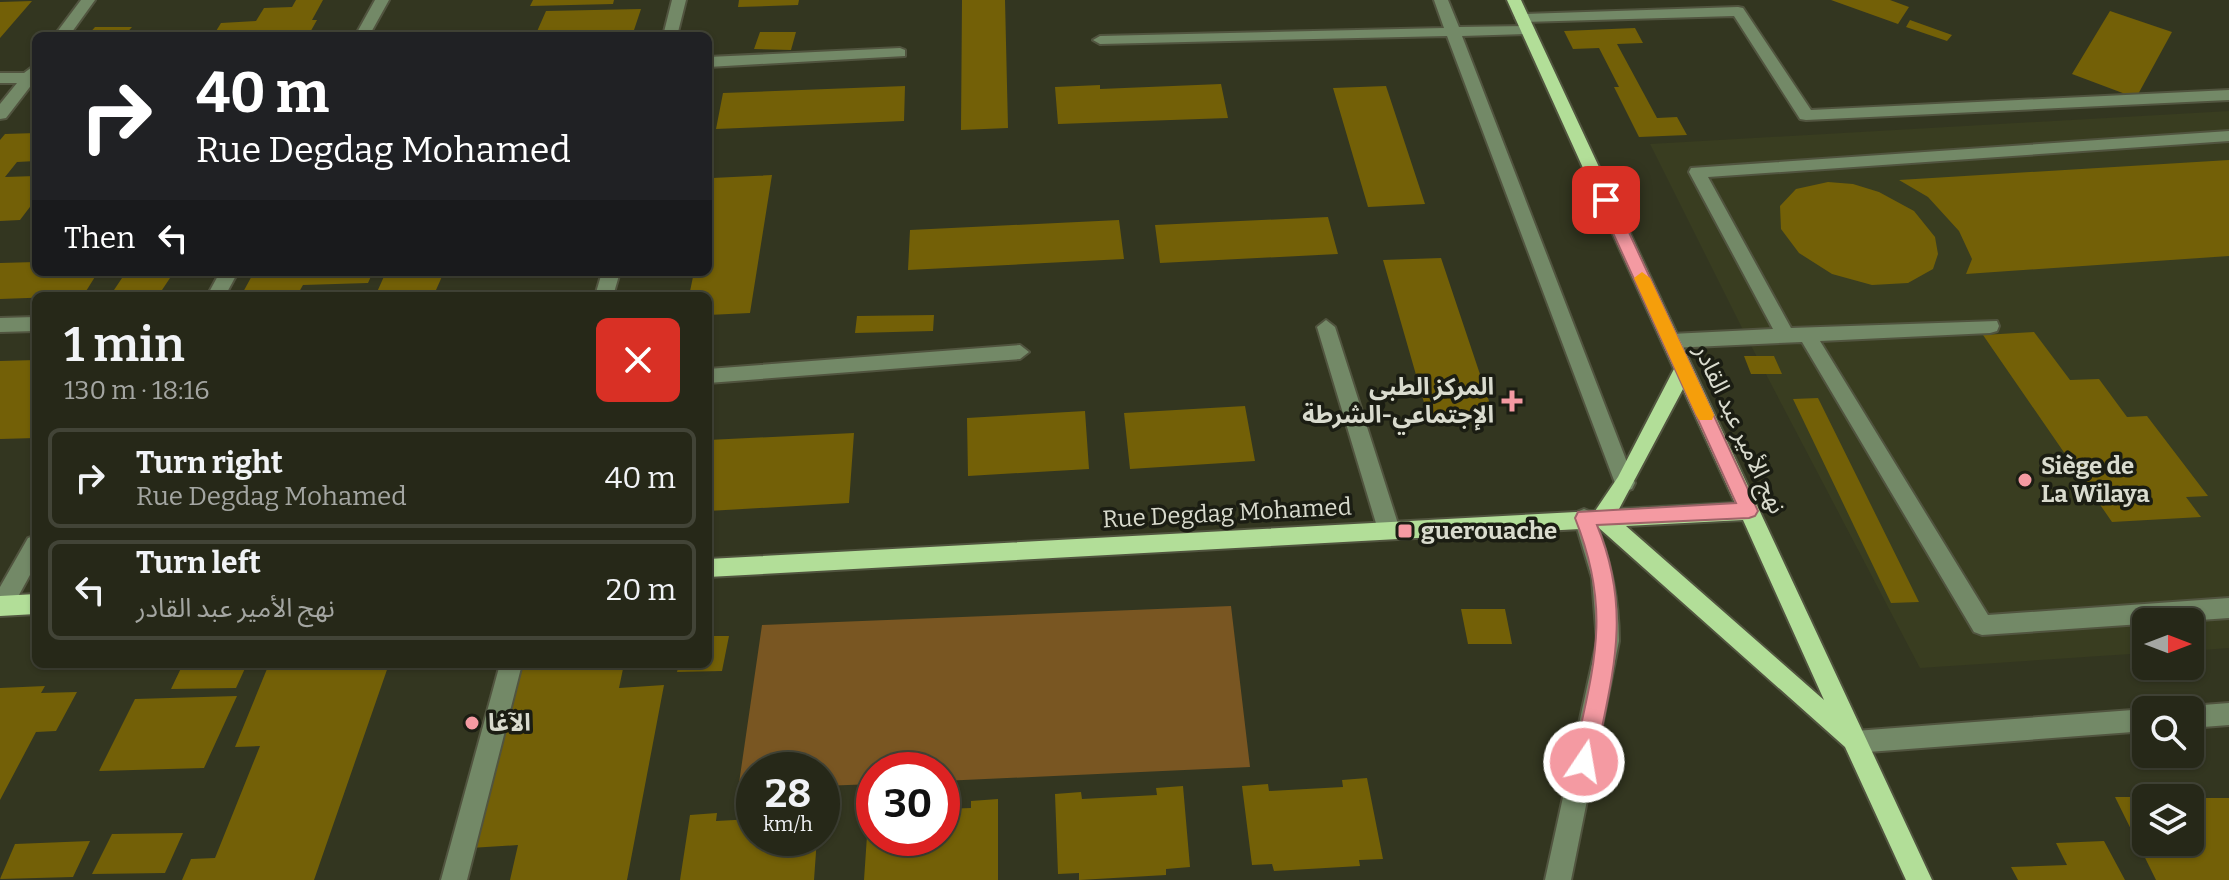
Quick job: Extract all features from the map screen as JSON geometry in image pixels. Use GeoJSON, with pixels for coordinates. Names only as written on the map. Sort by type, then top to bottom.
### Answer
{"type":"FeatureCollection","features":[{"type":"Feature","properties":{"kind":"main road","name":"نهج الأمير عبد القادر"},"geometry":{"type":"LineString","coordinates":[[1521,16],[1919,880]]}},
{"type":"Feature","properties":{"kind":"main road"},"geometry":{"type":"LineString","coordinates":[[1684,369],[1625,483],[1593,518],[1855,742]]}},
{"type":"Feature","properties":{"kind":"main road","name":"Rue Degdag Mohamed"},"geometry":{"type":"LineString","coordinates":[[712,568],[1749,511]]}},
{"type":"Feature","properties":{"kind":"main road"},"geometry":{"type":"LineString","coordinates":[[0,606],[32,604]]}},
{"type":"Feature","properties":{"kind":"street"},"geometry":{"type":"LineString","coordinates":[[64,32],[88,0]]}},
{"type":"Feature","properties":{"kind":"street"},"geometry":{"type":"LineString","coordinates":[[364,32],[382,0]]}},
{"type":"Feature","properties":{"kind":"street"},"geometry":{"type":"LineString","coordinates":[[671,32],[679,0]]}},
{"type":"Feature","properties":{"kind":"street"},"geometry":{"type":"LineString","coordinates":[[1441,0],[1625,483]]}},
{"type":"Feature","properties":{"kind":"street"},"geometry":{"type":"LineString","coordinates":[[1100,40],[1454,33],[1521,16],[1738,11],[1806,115],[2229,95]]}},
{"type":"Feature","properties":{"kind":"street"},"geometry":{"type":"LineString","coordinates":[[712,62],[900,53]]}},
{"type":"Feature","properties":{"kind":"street"},"geometry":{"type":"LineString","coordinates":[[0,78],[32,73]]}},
{"type":"Feature","properties":{"kind":"street"},"geometry":{"type":"LineString","coordinates":[[0,114],[32,73]]}},
{"type":"Feature","properties":{"kind":"street"},"geometry":{"type":"LineString","coordinates":[[2048,85],[2063,103]]}},
{"type":"Feature","properties":{"kind":"street"},"geometry":{"type":"LineString","coordinates":[[2229,136],[1697,172],[1797,336],[1982,625],[2229,608]]}},
{"type":"Feature","properties":{"kind":"street"},"geometry":{"type":"LineString","coordinates":[[0,325],[32,324]]}},
{"type":"Feature","properties":{"kind":"street"},"geometry":{"type":"LineString","coordinates":[[1671,341],[1990,326]]}},
{"type":"Feature","properties":{"kind":"street"},"geometry":{"type":"LineString","coordinates":[[1326,327],[1389,530]]}},
{"type":"Feature","properties":{"kind":"street"},"geometry":{"type":"LineString","coordinates":[[712,376],[1020,352]]}},
{"type":"Feature","properties":{"kind":"street"},"geometry":{"type":"LineString","coordinates":[[1558,880],[1608,641],[1609,610],[1593,518]]}},
{"type":"Feature","properties":{"kind":"street"},"geometry":{"type":"LineString","coordinates":[[0,606],[32,551]]}},
{"type":"Feature","properties":{"kind":"street"},"geometry":{"type":"LineString","coordinates":[[454,880],[510,668]]}},
{"type":"Feature","properties":{"kind":"street"},"geometry":{"type":"LineString","coordinates":[[2204,716],[2229,714]]}},
{"type":"Feature","properties":{"kind":"street"},"geometry":{"type":"LineString","coordinates":[[1855,742],[2132,721]]}},
{"type":"Feature","properties":{"kind":"shaded area","name":"Siège de La Wilaya"},"geometry":{"type":"Polygon","coordinates":[[[2229,111],[2229,648],[2204,650],[2204,608],[2132,608],[2132,654],[1920,668],[1747,338],[1650,144],[2229,111]]]}},
{"type":"Feature","properties":{"kind":"shaded area"},"geometry":{"type":"Polygon","coordinates":[[[1231,606],[1250,767],[960,780],[960,752],[856,752],[856,785],[840,785],[840,752],[744,752],[762,625],[1231,606]]]}},
{"type":"Feature","properties":{"kind":"building"},"geometry":{"type":"Polygon","coordinates":[[[296,0],[323,0],[312,20],[317,20],[310,32],[215,32],[221,23],[256,21],[264,8],[292,7],[296,0]]]}},
{"type":"Feature","properties":{"kind":"building"},"geometry":{"type":"Polygon","coordinates":[[[533,0],[614,0],[613,4],[530,6],[533,0]]]}},
{"type":"Feature","properties":{"kind":"building"},"geometry":{"type":"Polygon","coordinates":[[[739,0],[799,0],[798,5],[738,7],[739,0]]]}},
{"type":"Feature","properties":{"kind":"building"},"geometry":{"type":"Polygon","coordinates":[[[962,0],[1005,0],[1008,128],[961,130],[962,0]]]}},
{"type":"Feature","properties":{"kind":"building"},"geometry":{"type":"Polygon","coordinates":[[[1831,0],[1890,0],[1909,7],[1898,24],[1831,0]]]}},
{"type":"Feature","properties":{"kind":"building"},"geometry":{"type":"Polygon","coordinates":[[[32,1],[0,38],[0,2],[32,1]]]}},
{"type":"Feature","properties":{"kind":"building"},"geometry":{"type":"Polygon","coordinates":[[[641,9],[633,32],[537,32],[546,11],[641,9]]]}},
{"type":"Feature","properties":{"kind":"building"},"geometry":{"type":"Polygon","coordinates":[[[2110,11],[2172,32],[2136,98],[2072,74],[2110,11]]]}},
{"type":"Feature","properties":{"kind":"building"},"geometry":{"type":"Polygon","coordinates":[[[1910,20],[1952,35],[1947,41],[1906,27],[1910,20]]]}},
{"type":"Feature","properties":{"kind":"building"},"geometry":{"type":"Polygon","coordinates":[[[95,27],[132,27],[128,32],[91,32],[95,27]]]}},
{"type":"Feature","properties":{"kind":"building"},"geometry":{"type":"Polygon","coordinates":[[[1635,28],[1643,43],[1617,44],[1657,118],[1677,117],[1687,135],[1639,137],[1599,48],[1573,49],[1564,31],[1635,28]]]}},
{"type":"Feature","properties":{"kind":"building"},"geometry":{"type":"Polygon","coordinates":[[[760,32],[796,32],[791,50],[754,49],[760,32]]]}},
{"type":"Feature","properties":{"kind":"building"},"geometry":{"type":"Polygon","coordinates":[[[1221,84],[1228,118],[1058,124],[1055,87],[1100,85],[1100,89],[1221,84]]]}},
{"type":"Feature","properties":{"kind":"building"},"geometry":{"type":"Polygon","coordinates":[[[905,86],[904,121],[716,129],[723,93],[905,86]]]}},
{"type":"Feature","properties":{"kind":"building"},"geometry":{"type":"Polygon","coordinates":[[[1386,86],[1425,204],[1368,207],[1333,88],[1386,86]]]}},
{"type":"Feature","properties":{"kind":"building"},"geometry":{"type":"Polygon","coordinates":[[[32,133],[32,161],[17,162],[5,177],[32,176],[32,204],[20,220],[0,221],[0,140],[5,134],[32,133]]]}},
{"type":"Feature","properties":{"kind":"building"},"geometry":{"type":"Polygon","coordinates":[[[2229,160],[2229,256],[1966,274],[1972,259],[1959,231],[1928,197],[1899,180],[2229,160]]]}},
{"type":"Feature","properties":{"kind":"building"},"geometry":{"type":"Polygon","coordinates":[[[772,175],[750,313],[712,315],[712,292],[690,292],[693,276],[712,276],[712,178],[772,175]]]}},
{"type":"Feature","properties":{"kind":"building"},"geometry":{"type":"Polygon","coordinates":[[[1828,182],[1853,184],[1879,192],[1914,211],[1935,237],[1938,254],[1933,269],[1908,283],[1872,285],[1832,274],[1799,253],[1781,229],[1780,206],[1796,189],[1828,182]]]}},
{"type":"Feature","properties":{"kind":"building"},"geometry":{"type":"Polygon","coordinates":[[[1328,217],[1338,254],[1160,263],[1155,225],[1328,217]]]}},
{"type":"Feature","properties":{"kind":"building"},"geometry":{"type":"Polygon","coordinates":[[[1119,220],[1124,259],[908,270],[910,230],[1119,220]]]}},
{"type":"Feature","properties":{"kind":"building"},"geometry":{"type":"Polygon","coordinates":[[[1441,258],[1494,416],[1429,420],[1383,260],[1441,258]]]}},
{"type":"Feature","properties":{"kind":"building"},"geometry":{"type":"Polygon","coordinates":[[[32,262],[32,276],[96,276],[86,292],[32,292],[32,298],[0,299],[0,263],[32,262]]]}},
{"type":"Feature","properties":{"kind":"building"},"geometry":{"type":"Polygon","coordinates":[[[123,276],[171,276],[161,292],[113,292],[123,276]]]}},
{"type":"Feature","properties":{"kind":"building"},"geometry":{"type":"Polygon","coordinates":[[[252,276],[371,276],[368,283],[303,285],[299,292],[243,292],[252,276]]]}},
{"type":"Feature","properties":{"kind":"building"},"geometry":{"type":"Polygon","coordinates":[[[384,276],[442,276],[436,290],[377,292],[384,276]]]}},
{"type":"Feature","properties":{"kind":"building"},"geometry":{"type":"Polygon","coordinates":[[[934,315],[933,331],[855,333],[857,316],[934,315]]]}},
{"type":"Feature","properties":{"kind":"building"},"geometry":{"type":"Polygon","coordinates":[[[2034,332],[2070,380],[2099,379],[2127,417],[2147,416],[2208,496],[2186,497],[2201,517],[2112,522],[1983,335],[2034,332]]]}},
{"type":"Feature","properties":{"kind":"building"},"geometry":{"type":"Polygon","coordinates":[[[1744,356],[1774,356],[1782,374],[1751,374],[1744,356]]]}},
{"type":"Feature","properties":{"kind":"building"},"geometry":{"type":"Polygon","coordinates":[[[32,360],[32,438],[0,439],[0,361],[32,360]]]}},
{"type":"Feature","properties":{"kind":"building"},"geometry":{"type":"Polygon","coordinates":[[[1818,398],[1919,602],[1891,603],[1793,399],[1818,398]]]}},
{"type":"Feature","properties":{"kind":"building"},"geometry":{"type":"Polygon","coordinates":[[[1245,406],[1255,461],[1130,469],[1124,413],[1245,406]]]}},
{"type":"Feature","properties":{"kind":"building"},"geometry":{"type":"Polygon","coordinates":[[[1085,411],[1089,469],[968,476],[967,418],[1085,411]]]}},
{"type":"Feature","properties":{"kind":"building"},"geometry":{"type":"Polygon","coordinates":[[[854,433],[849,503],[712,511],[712,440],[854,433]]]}},
{"type":"Feature","properties":{"kind":"building"},"geometry":{"type":"Polygon","coordinates":[[[1461,609],[1505,609],[1512,644],[1468,644],[1461,609]]]}},
{"type":"Feature","properties":{"kind":"building"},"geometry":{"type":"Polygon","coordinates":[[[712,636],[729,636],[722,671],[677,672],[678,668],[712,668],[712,636]]]}},
{"type":"Feature","properties":{"kind":"building"},"geometry":{"type":"Polygon","coordinates":[[[181,668],[245,668],[236,688],[171,689],[181,668]]]}},
{"type":"Feature","properties":{"kind":"building"},"geometry":{"type":"Polygon","coordinates":[[[267,668],[388,668],[314,880],[182,880],[191,859],[215,858],[260,746],[235,747],[267,668]]]}},
{"type":"Feature","properties":{"kind":"building"},"geometry":{"type":"Polygon","coordinates":[[[518,668],[623,668],[619,688],[664,685],[627,880],[510,880],[518,845],[470,848],[518,668]]]}},
{"type":"Feature","properties":{"kind":"building"},"geometry":{"type":"Polygon","coordinates":[[[45,686],[41,693],[77,692],[56,731],[36,732],[0,800],[0,688],[45,686]]]}},
{"type":"Feature","properties":{"kind":"building"},"geometry":{"type":"Polygon","coordinates":[[[237,696],[204,768],[99,771],[135,699],[237,696]]]}},
{"type":"Feature","properties":{"kind":"building"},"geometry":{"type":"Polygon","coordinates":[[[1367,778],[1383,859],[1359,860],[1360,866],[1274,871],[1272,864],[1252,865],[1242,786],[1268,784],[1269,791],[1343,787],[1342,780],[1367,778]]]}},
{"type":"Feature","properties":{"kind":"building"},"geometry":{"type":"Polygon","coordinates":[[[1183,786],[1190,867],[1166,869],[1166,875],[1079,880],[1079,873],[1058,874],[1055,794],[1081,792],[1082,799],[1157,795],[1156,788],[1183,786]]]}},
{"type":"Feature","properties":{"kind":"building"},"geometry":{"type":"Polygon","coordinates":[[[2115,797],[2132,797],[2132,831],[2115,797]]]}},
{"type":"Feature","properties":{"kind":"building"},"geometry":{"type":"Polygon","coordinates":[[[2204,798],[2229,798],[2229,880],[2156,880],[2144,856],[2204,856],[2204,798]]]}},
{"type":"Feature","properties":{"kind":"building"},"geometry":{"type":"Polygon","coordinates":[[[998,799],[998,880],[864,880],[866,856],[960,856],[960,808],[971,808],[971,801],[998,799]]]}},
{"type":"Feature","properties":{"kind":"building"},"geometry":{"type":"Polygon","coordinates":[[[717,813],[716,821],[736,820],[736,856],[816,856],[814,880],[680,880],[690,815],[717,813]]]}},
{"type":"Feature","properties":{"kind":"building"},"geometry":{"type":"Polygon","coordinates":[[[183,833],[165,873],[92,874],[112,834],[183,833]]]}},
{"type":"Feature","properties":{"kind":"building"},"geometry":{"type":"Polygon","coordinates":[[[90,841],[73,877],[0,879],[15,844],[90,841]]]}},
{"type":"Feature","properties":{"kind":"building"},"geometry":{"type":"Polygon","coordinates":[[[2104,841],[2125,880],[2018,880],[2011,867],[2067,865],[2056,843],[2104,841]]]}},
{"type":"Feature","properties":{"kind":"slow traffic"},"geometry":{"type":"LineString","coordinates":[[1642,278],[1705,415]]}},
{"type":"Feature","properties":{"kind":"place","name":"المركز الطبي الإجتماعي-الشرطة"},"geometry":{"type":"Point","coordinates":[1512,401]}},
{"type":"Feature","properties":{"kind":"place","name":"Siège de La Wilaya"},"geometry":{"type":"Point","coordinates":[2025,480]}},
{"type":"Feature","properties":{"kind":"place","name":"guerouache"},"geometry":{"type":"Point","coordinates":[1405,531]}},
{"type":"Feature","properties":{"kind":"place","name":"الآغا"},"geometry":{"type":"Point","coordinates":[472,723]}},
{"type":"Feature","properties":{"kind":"route"},"geometry":{"type":"LineString","coordinates":[[1584,762],[1603,673],[1609,610],[1597,548],[1584,518],[1749,511],[1606,200]]}}]}
